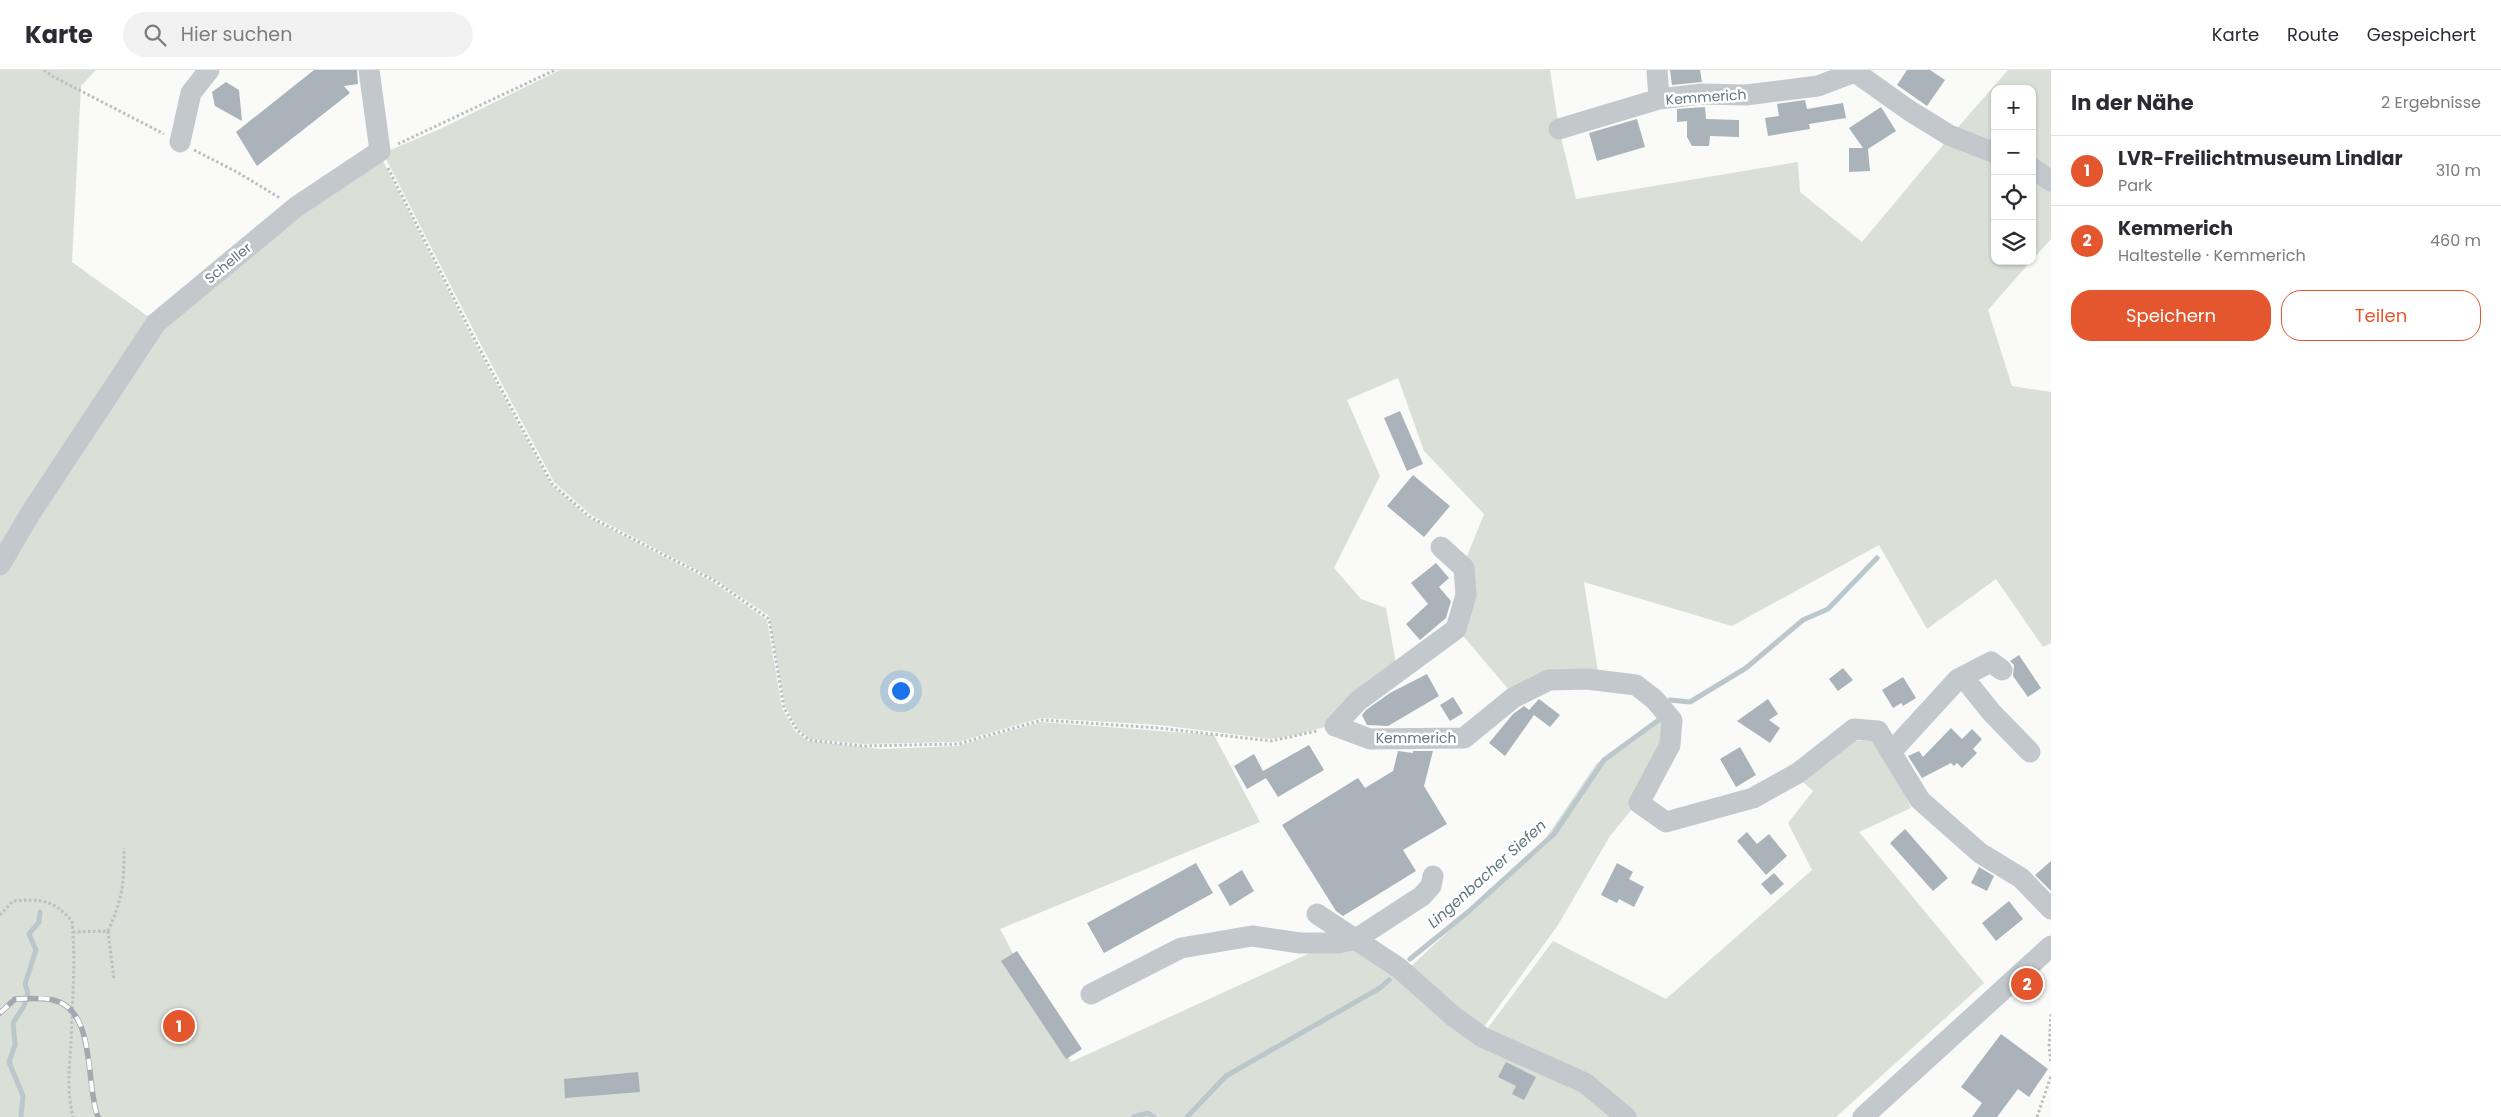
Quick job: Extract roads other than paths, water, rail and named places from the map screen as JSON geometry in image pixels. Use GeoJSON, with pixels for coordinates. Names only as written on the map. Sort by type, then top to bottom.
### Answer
{"type":"FeatureCollection","features":[{"type":"Feature","properties":{"kind":"street"},"geometry":{"type":"LineString","coordinates":[[180,142],[191,93],[209,70]]}},
{"type":"Feature","properties":{"kind":"street","name":"Scheller"},"geometry":{"type":"LineString","coordinates":[[0,566],[30,514],[156,323],[296,207],[380,151],[369,70]]}},
{"type":"Feature","properties":{"kind":"street"},"geometry":{"type":"LineString","coordinates":[[1658,70],[1659,99]]}},
{"type":"Feature","properties":{"kind":"street","name":"Kemmerich"},"geometry":{"type":"LineString","coordinates":[[1559,129],[1659,99],[1702,94],[1746,94],[1818,86],[1855,71],[1910,111],[1949,135],[1991,151]]}},
{"type":"Feature","properties":{"kind":"street"},"geometry":{"type":"LineString","coordinates":[[2036,171],[2051,181]]}},
{"type":"Feature","properties":{"kind":"street","name":"Kemmerich"},"geometry":{"type":"LineString","coordinates":[[1441,548],[1464,568],[1466,595],[1456,629],[1358,701],[1335,726],[1370,739],[1464,738],[1513,698],[1549,680],[1587,679],[1636,685],[1654,699],[1672,720],[1670,745],[1639,803],[1666,822],[1753,798],[1798,772],[1854,729],[1878,731],[1892,751],[1920,800],[1980,853],[2021,878],[2051,909]]}},
{"type":"Feature","properties":{"kind":"street"},"geometry":{"type":"LineString","coordinates":[[1892,751],[1958,679],[1991,662],[2002,670]]}},
{"type":"Feature","properties":{"kind":"street"},"geometry":{"type":"LineString","coordinates":[[1958,679],[1967,682],[1992,713],[2030,752]]}},
{"type":"Feature","properties":{"kind":"street"},"geometry":{"type":"LineString","coordinates":[[1091,994],[1182,948],[1252,936],[1300,943],[1338,943],[1356,939],[1422,896],[1431,886],[1433,876]]}},
{"type":"Feature","properties":{"kind":"street"},"geometry":{"type":"LineString","coordinates":[[1317,914],[1399,968],[1454,1016],[1482,1037],[1585,1083],[1626,1117]]}},
{"type":"Feature","properties":{"kind":"street"},"geometry":{"type":"LineString","coordinates":[[1863,1117],[2051,946]]}},
{"type":"Feature","properties":{"kind":"waterway","name":"Lingenbacher Siefen"},"geometry":{"type":"LineString","coordinates":[[1670,700],[1690,702],[1746,668],[1803,620],[1828,609],[1877,558]]}},
{"type":"Feature","properties":{"kind":"waterway","name":"Lingenbacher Siefen"},"geometry":{"type":"LineString","coordinates":[[1410,959],[1468,912],[1554,834],[1604,760],[1660,719]]}},
{"type":"Feature","properties":{"kind":"waterway"},"geometry":{"type":"LineString","coordinates":[[21,1117],[23,1096],[9,1062],[15,1045],[13,1023],[24,1006],[28,993],[25,984],[36,950],[29,934],[39,922],[40,912]]}},
{"type":"Feature","properties":{"kind":"waterway","name":"Lingenbacher Siefen"},"geometry":{"type":"LineString","coordinates":[[1187,1117],[1226,1076],[1380,988],[1389,980]]}},
{"type":"Feature","properties":{"kind":"waterway","name":"Lingenbacher Siefen"},"geometry":{"type":"LineString","coordinates":[[1134,1117],[1148,1113],[1154,1117]]}},
{"type":"Feature","properties":{"kind":"railway"},"geometry":{"type":"LineString","coordinates":[[0,1013],[15,999],[48,999],[67,1007],[77,1018],[83,1033],[98,1117]]}},
{"type":"Feature","properties":{"kind":"place","name":"Kemmerich"},"geometry":{"type":"Point","coordinates":[2027,984]}},
{"type":"Feature","properties":{"kind":"place","name":"LVR-Freilichtmuseum Lindlar"},"geometry":{"type":"Point","coordinates":[179,1026]}}]}
